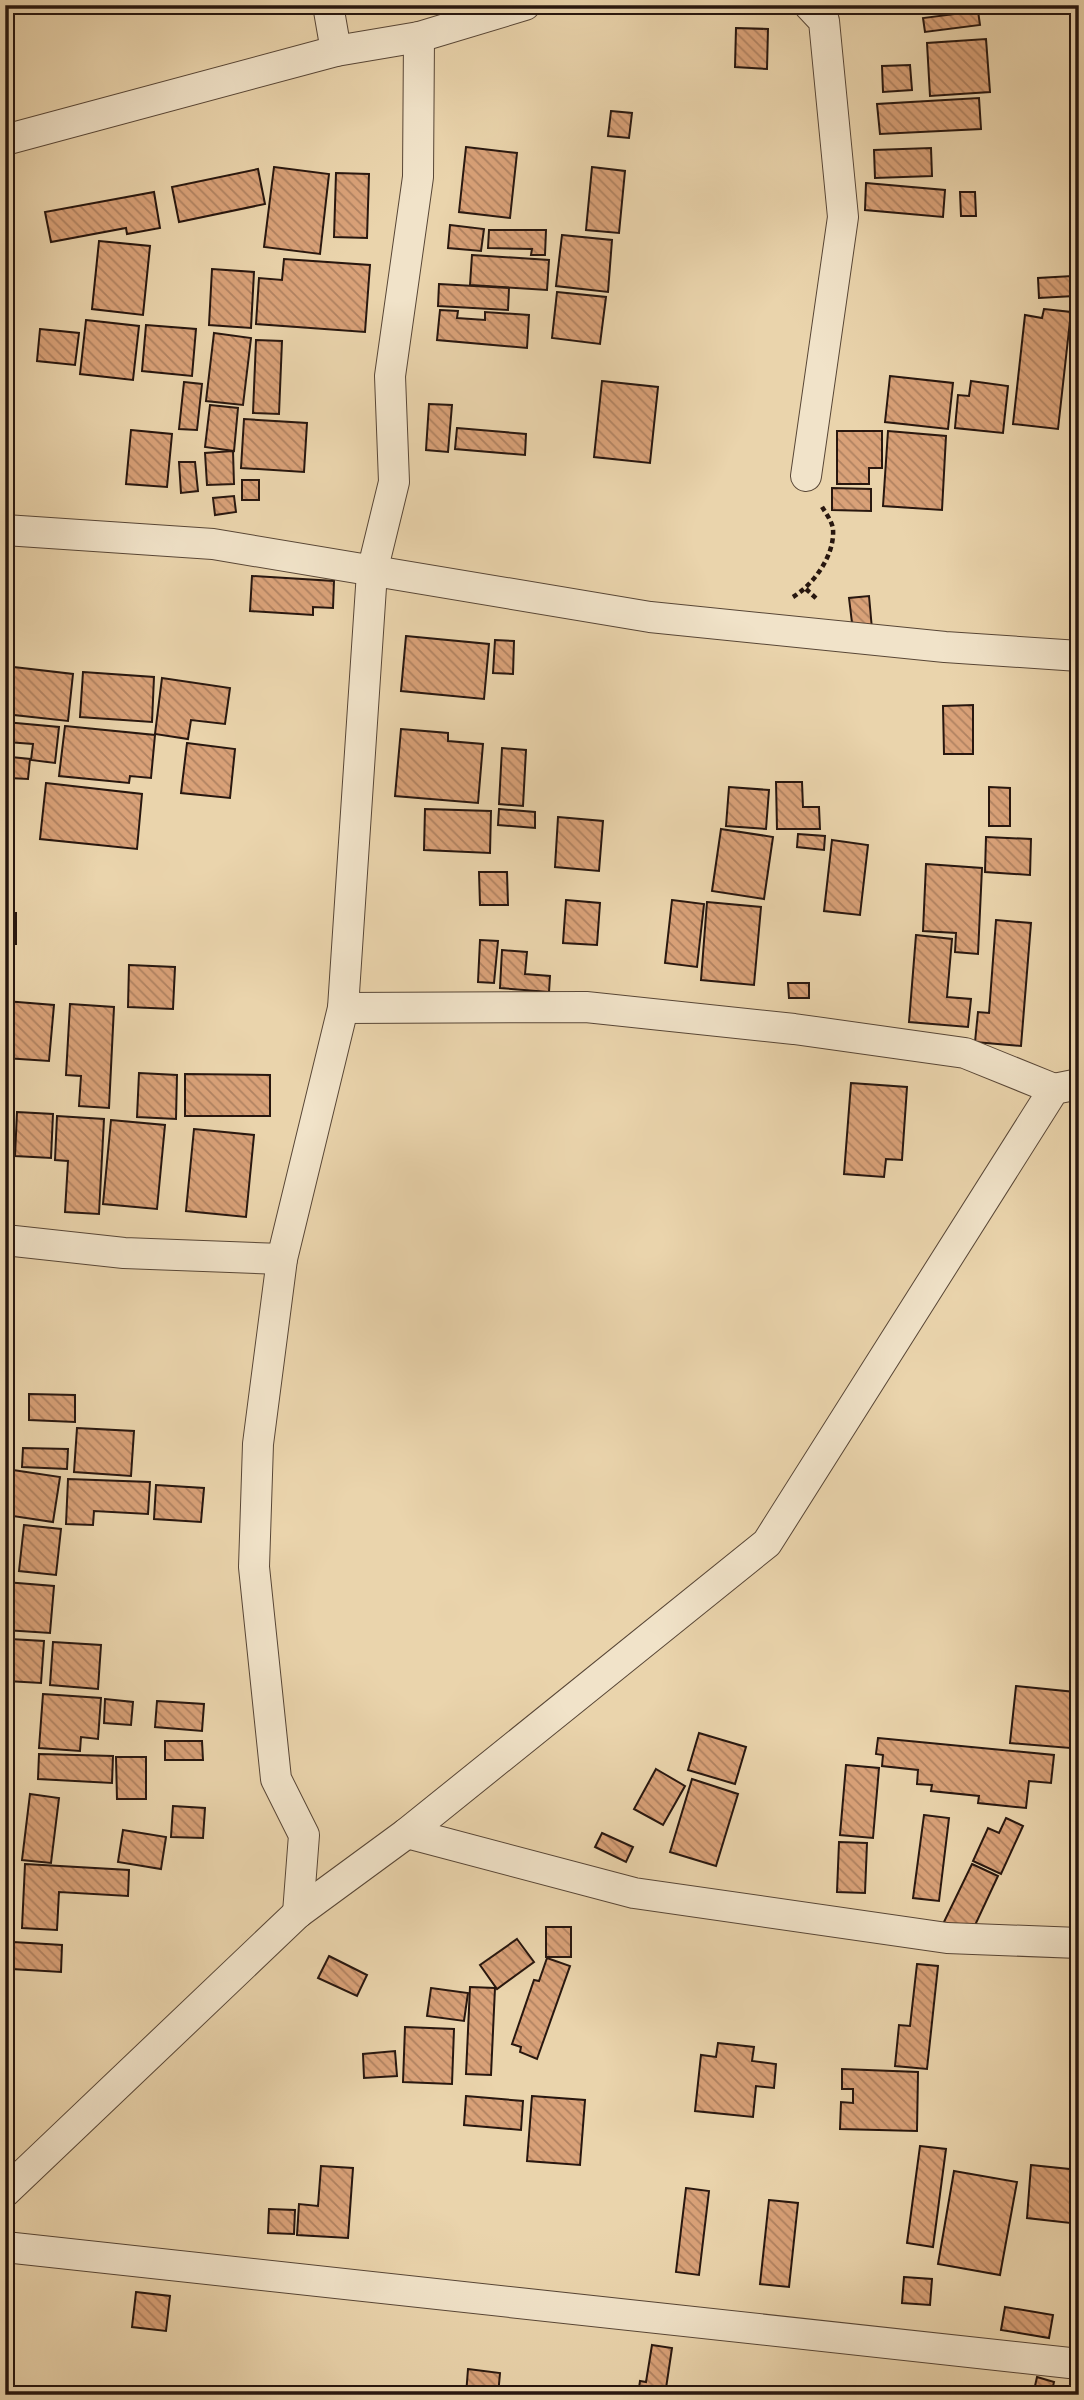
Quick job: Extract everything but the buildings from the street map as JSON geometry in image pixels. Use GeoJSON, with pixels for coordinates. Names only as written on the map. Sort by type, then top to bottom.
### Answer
{"type":"FeatureCollection","features":[{"type":"Feature","properties":{"kind":"street"},"geometry":{"type":"LineString","coordinates":[[328,5],[336,51]]}},
{"type":"Feature","properties":{"kind":"street"},"geometry":{"type":"LineString","coordinates":[[5,140],[336,51],[419,37],[525,5]]}},
{"type":"Feature","properties":{"kind":"street"},"geometry":{"type":"LineString","coordinates":[[806,476],[842,217],[824,21],[809,5]]}},
{"type":"Feature","properties":{"kind":"street"},"geometry":{"type":"LineString","coordinates":[[298,1913],[304,1835],[276,1779],[254,1567],[258,1444],[282,1259],[343,1008],[372,572],[394,482],[390,376],[418,177],[419,37]]}},
{"type":"Feature","properties":{"kind":"street"},"geometry":{"type":"LineString","coordinates":[[5,530],[214,544],[650,617],[945,647],[1079,656]]}},
{"type":"Feature","properties":{"kind":"street"},"geometry":{"type":"LineString","coordinates":[[5,2192],[298,1913],[407,1833],[767,1543],[1066,1086],[965,1053],[794,1029],[586,1007],[343,1008]]}},
{"type":"Feature","properties":{"kind":"street"},"geometry":{"type":"LineString","coordinates":[[5,1240],[124,1253],[282,1259]]}},
{"type":"Feature","properties":{"kind":"street"},"geometry":{"type":"LineString","coordinates":[[407,1833],[634,1893],[947,1938],[1079,1943]]}},
{"type":"Feature","properties":{"kind":"street"},"geometry":{"type":"LineString","coordinates":[[5,2247],[1079,2364]]}},
{"type":"Feature","properties":{"kind":"path"},"geometry":{"type":"LineString","coordinates":[[744,627],[806,589],[832,550],[833,526],[806,476]]}}]}
